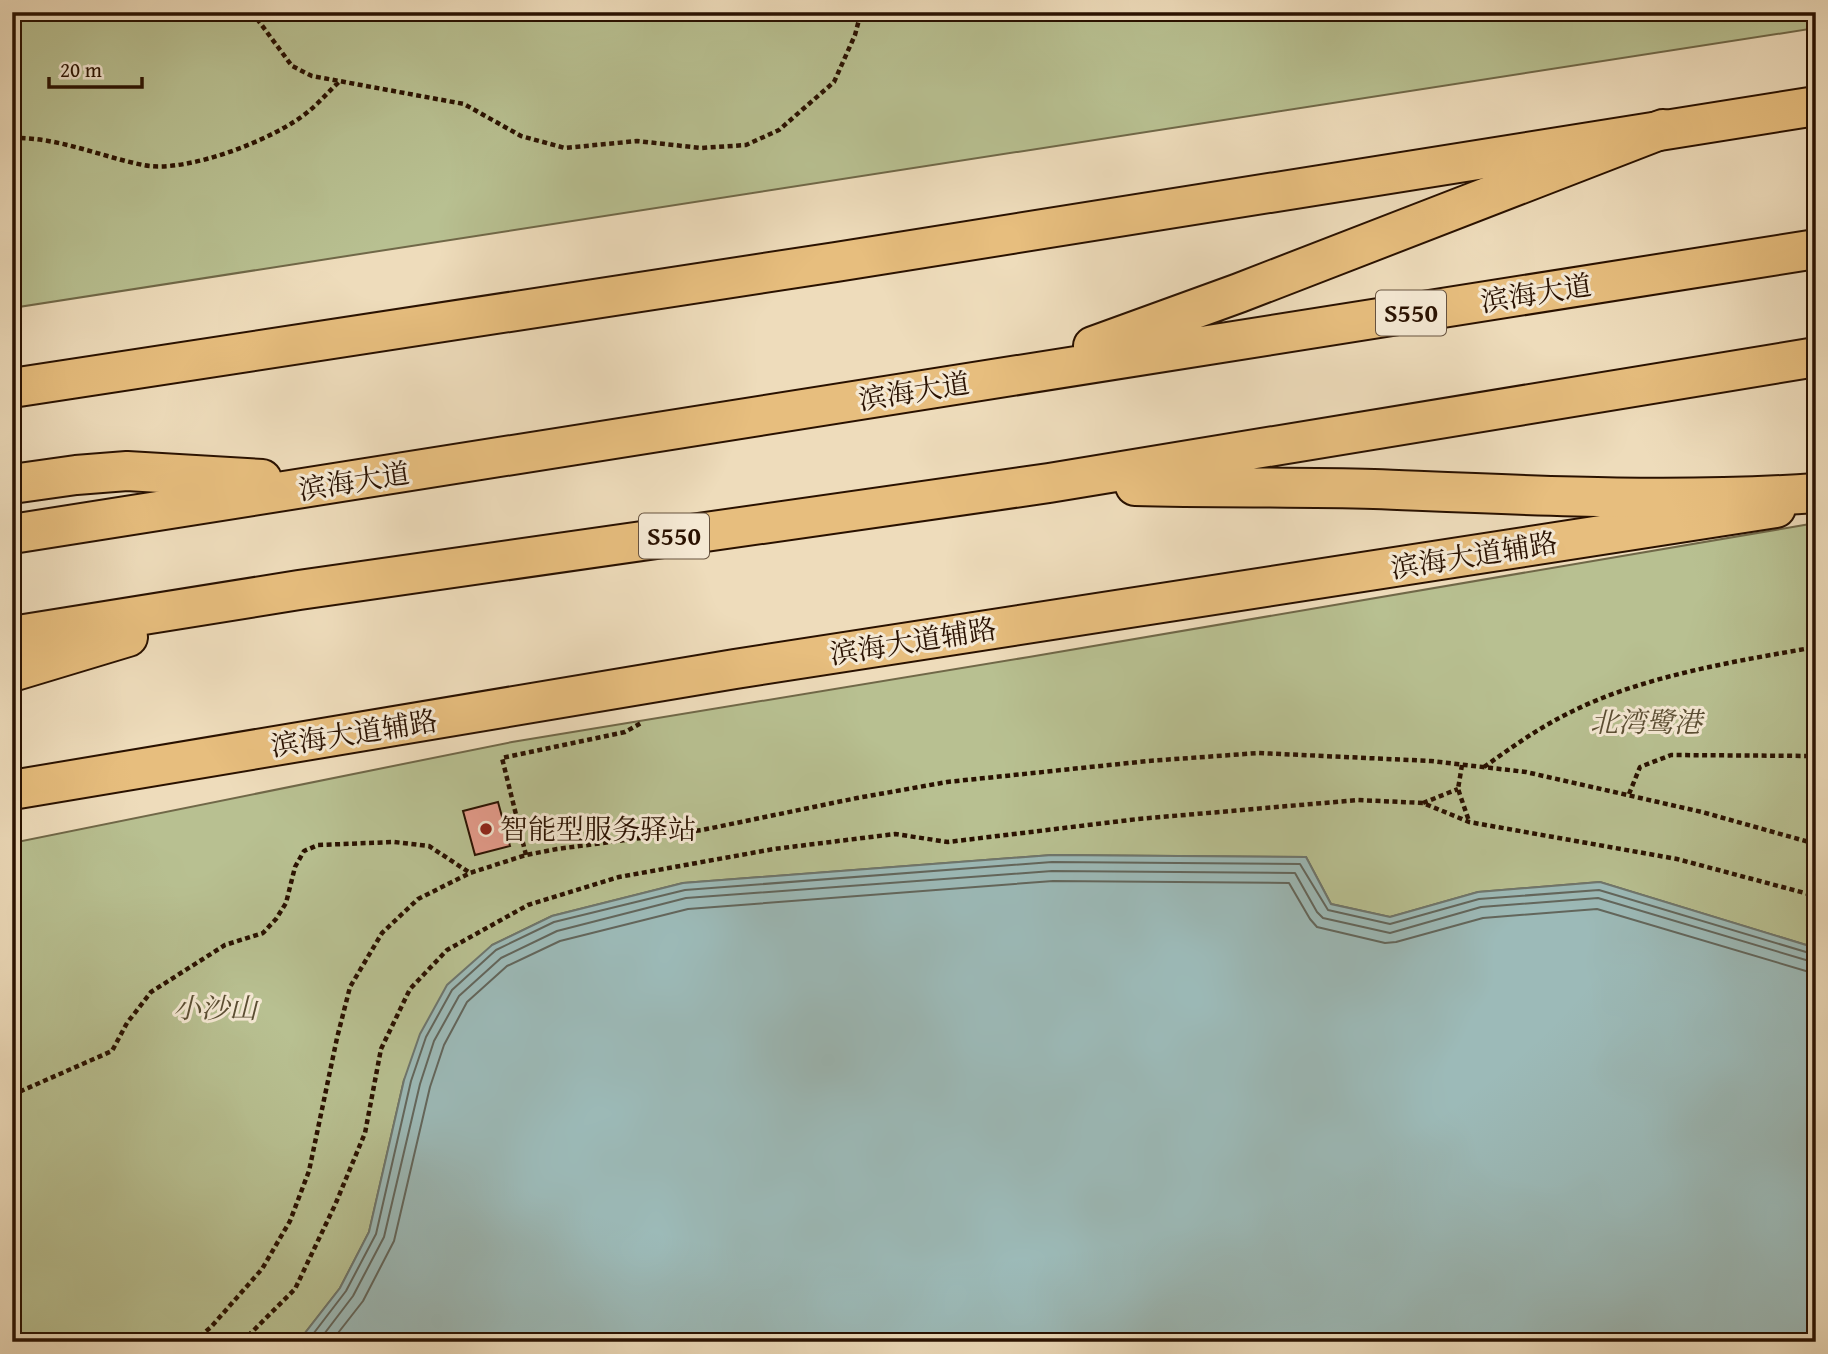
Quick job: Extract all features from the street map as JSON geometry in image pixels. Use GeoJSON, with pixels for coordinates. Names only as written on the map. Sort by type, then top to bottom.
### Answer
{"type":"FeatureCollection","features":[{"type":"Feature","properties":{"kind":"main road"},"geometry":{"type":"LineString","coordinates":[[12,388],[836,262],[1816,106]]}},
{"type":"Feature","properties":{"kind":"main road"},"geometry":{"type":"LineString","coordinates":[[1006,377],[1239,293],[1663,130]]}},
{"type":"Feature","properties":{"kind":"main road","name":"滨海大道"},"geometry":{"type":"LineString","coordinates":[[12,534],[1816,249]]}},
{"type":"Feature","properties":{"kind":"main road","name":"S550"},"geometry":{"type":"LineString","coordinates":[[12,636],[299,590],[1049,483],[1816,357]]}},
{"type":"Feature","properties":{"kind":"main road"},"geometry":{"type":"LineString","coordinates":[[12,484],[127,471],[293,481],[358,480]]}},
{"type":"Feature","properties":{"kind":"main road"},"geometry":{"type":"LineString","coordinates":[[1049,483],[1570,496],[1766,496],[1816,493]]}},
{"type":"Feature","properties":{"kind":"main road","name":"滨海大道辅路"},"geometry":{"type":"LineString","coordinates":[[12,790],[735,669],[1816,502]]}},
{"type":"Feature","properties":{"kind":"main road"},"geometry":{"type":"LineString","coordinates":[[12,672],[245,602],[299,590]]}},
{"type":"Feature","properties":{"kind":"path"},"geometry":{"type":"LineString","coordinates":[[253,12],[292,66],[312,76],[464,104],[521,136],[565,148],[637,141],[701,148],[746,145],[779,130],[834,82],[855,36],[861,12]]}},
{"type":"Feature","properties":{"kind":"path"},"geometry":{"type":"LineString","coordinates":[[12,138],[33,138],[87,149],[146,166],[190,164],[223,155],[288,125],[308,111],[340,81]]}},
{"type":"Feature","properties":{"kind":"path"},"geometry":{"type":"LineString","coordinates":[[1483,767],[1572,711],[1625,690],[1690,672],[1816,648]]}},
{"type":"Feature","properties":{"kind":"path"},"geometry":{"type":"LineString","coordinates":[[193,1342],[211,1327],[262,1269],[290,1221],[309,1171],[350,987],[382,933],[418,899],[470,873],[526,855],[702,830],[947,782],[1148,761],[1259,753],[1346,756],[1526,772],[1703,812],[1816,844]]}},
{"type":"Feature","properties":{"kind":"path"},"geometry":{"type":"LineString","coordinates":[[1629,794],[1640,767],[1671,755],[1816,756]]}},
{"type":"Feature","properties":{"kind":"path"},"geometry":{"type":"LineString","coordinates":[[502,758],[526,855]]}},
{"type":"Feature","properties":{"kind":"path"},"geometry":{"type":"LineString","coordinates":[[1462,765],[1458,789],[1469,821]]}},
{"type":"Feature","properties":{"kind":"path"},"geometry":{"type":"LineString","coordinates":[[1423,803],[1458,789]]}},
{"type":"Feature","properties":{"kind":"path"},"geometry":{"type":"LineString","coordinates":[[242,1342],[295,1289],[335,1205],[365,1133],[381,1049],[410,989],[447,950],[528,905],[619,877],[774,849],[895,834],[948,842],[1138,819],[1358,800],[1423,803],[1469,821],[1677,859],[1816,896]]}},
{"type":"Feature","properties":{"kind":"path"},"geometry":{"type":"LineString","coordinates":[[12,1095],[112,1051],[127,1023],[151,992],[225,945],[263,933],[286,903],[295,867],[304,851],[318,845],[394,842],[429,846],[470,873]]}},
{"type":"Feature","properties":{"kind":"green space"},"geometry":{"type":"Polygon","coordinates":[[[12,12],[1816,12],[1816,28],[12,308],[12,12]]]}},
{"type":"Feature","properties":{"kind":"green space"},"geometry":{"type":"Polygon","coordinates":[[[1816,523],[1816,948],[1600,882],[1478,892],[1390,917],[1331,904],[1306,857],[1052,855],[683,883],[552,916],[492,945],[404,1080],[369,1232],[340,1288],[298,1342],[12,1342],[12,843],[512,742],[1816,523]]]}},
{"type":"Feature","properties":{"kind":"water"},"geometry":{"type":"Polygon","coordinates":[[[1052,855],[1306,857],[1331,904],[1390,917],[1478,892],[1600,882],[1816,948],[1816,1342],[298,1342],[340,1288],[369,1232],[404,1080],[420,1034],[447,985],[492,945],[552,916],[683,883],[1052,855]]]}},
{"type":"Feature","properties":{"kind":"building","name":"智能型服务驿站"},"geometry":{"type":"Polygon","coordinates":[[[498,802],[510,846],[475,855],[463,811],[498,802]]]}},
{"type":"Feature","properties":{"kind":"place","name":"智能型服务驿站"},"geometry":{"type":"Point","coordinates":[486,829]}},
{"type":"Feature","properties":{"kind":"park label","name":"北湾鹭港"},"geometry":{"type":"Point","coordinates":[1646,722]}},
{"type":"Feature","properties":{"kind":"park label","name":"小沙山"},"geometry":{"type":"Point","coordinates":[215,1008]}}]}
